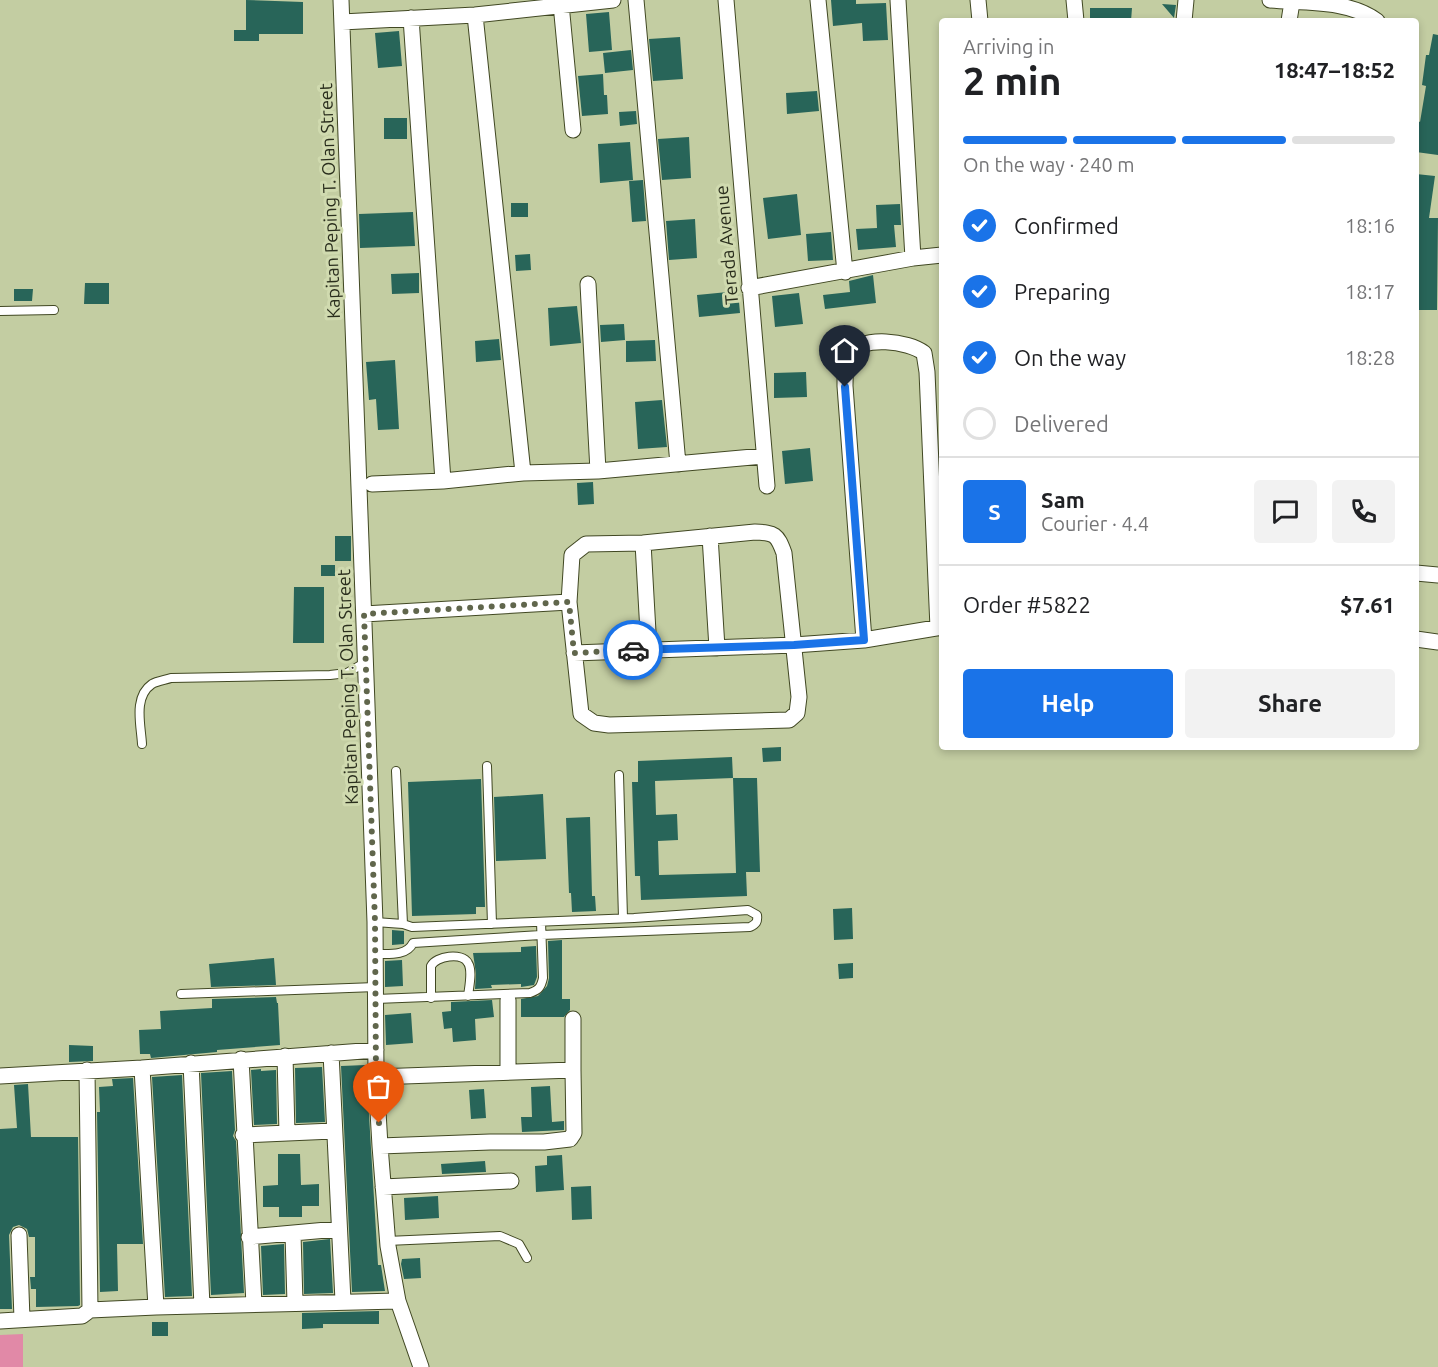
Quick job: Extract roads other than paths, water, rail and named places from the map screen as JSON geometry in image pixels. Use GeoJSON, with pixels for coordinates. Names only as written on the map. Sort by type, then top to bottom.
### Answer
{"type":"FeatureCollection","features":[{"type":"Feature","properties":{"kind":"street","name":"Kapitan Peping T. Olan Street"},"geometry":{"type":"LineString","coordinates":[[341,0],[375,922],[376,1077],[380,1146],[387,1241],[398,1301],[421,1367]]}},
{"type":"Feature","properties":{"kind":"street"},"geometry":{"type":"LineString","coordinates":[[342,22],[475,15],[613,0]]}},
{"type":"Feature","properties":{"kind":"street"},"geometry":{"type":"LineString","coordinates":[[636,0],[678,464]]}},
{"type":"Feature","properties":{"kind":"street","name":"Terada Avenue"},"geometry":{"type":"LineString","coordinates":[[726,0],[767,486]]}},
{"type":"Feature","properties":{"kind":"street"},"geometry":{"type":"LineString","coordinates":[[818,0],[845,272]]}},
{"type":"Feature","properties":{"kind":"street"},"geometry":{"type":"LineString","coordinates":[[898,0],[913,258]]}},
{"type":"Feature","properties":{"kind":"street"},"geometry":{"type":"LineString","coordinates":[[978,0],[980,18]]}},
{"type":"Feature","properties":{"kind":"street"},"geometry":{"type":"LineString","coordinates":[[1074,0],[1076,18]]}},
{"type":"Feature","properties":{"kind":"street"},"geometry":{"type":"LineString","coordinates":[[1184,18],[1186,0]]}},
{"type":"Feature","properties":{"kind":"street"},"geometry":{"type":"LineString","coordinates":[[1270,0],[1342,4],[1373,18]]}},
{"type":"Feature","properties":{"kind":"street"},"geometry":{"type":"LineString","coordinates":[[1289,18],[1292,2]]}},
{"type":"Feature","properties":{"kind":"street"},"geometry":{"type":"LineString","coordinates":[[561,4],[573,130]]}},
{"type":"Feature","properties":{"kind":"street"},"geometry":{"type":"LineString","coordinates":[[475,15],[523,474]]}},
{"type":"Feature","properties":{"kind":"street"},"geometry":{"type":"LineString","coordinates":[[411,18],[442,481]]}},
{"type":"Feature","properties":{"kind":"street"},"geometry":{"type":"LineString","coordinates":[[749,288],[939,255]]}},
{"type":"Feature","properties":{"kind":"street"},"geometry":{"type":"LineString","coordinates":[[588,284],[598,471]]}},
{"type":"Feature","properties":{"kind":"street"},"geometry":{"type":"LineString","coordinates":[[864,640],[845,387],[846,366],[850,354],[862,344],[895,342],[914,345],[924,352],[936,435],[939,580]]}},
{"type":"Feature","properties":{"kind":"street"},"geometry":{"type":"LineString","coordinates":[[372,484],[598,471],[764,456]]}},
{"type":"Feature","properties":{"kind":"street"},"geometry":{"type":"LineString","coordinates":[[755,532],[772,533],[779,539],[784,553],[800,697],[798,713],[789,720],[609,725],[594,723],[581,714],[569,602],[572,555],[586,544],[643,543],[710,536],[755,532]]}},
{"type":"Feature","properties":{"kind":"street"},"geometry":{"type":"LineString","coordinates":[[710,536],[717,648]]}},
{"type":"Feature","properties":{"kind":"street"},"geometry":{"type":"LineString","coordinates":[[643,543],[649,650]]}},
{"type":"Feature","properties":{"kind":"street"},"geometry":{"type":"LineString","coordinates":[[1419,573],[1438,575]]}},
{"type":"Feature","properties":{"kind":"street"},"geometry":{"type":"LineString","coordinates":[[364,614],[569,602]]}},
{"type":"Feature","properties":{"kind":"street"},"geometry":{"type":"LineString","coordinates":[[574,653],[794,645],[864,640],[939,628]]}},
{"type":"Feature","properties":{"kind":"street"},"geometry":{"type":"LineString","coordinates":[[1419,639],[1438,642]]}},
{"type":"Feature","properties":{"kind":"street"},"geometry":{"type":"LineString","coordinates":[[508,1000],[508,1072]]}},
{"type":"Feature","properties":{"kind":"street"},"geometry":{"type":"LineString","coordinates":[[380,1146],[544,1142],[570,1139],[574,1133],[573,1019]]}},
{"type":"Feature","properties":{"kind":"street"},"geometry":{"type":"LineString","coordinates":[[0,1076],[142,1068],[376,1050]]}},
{"type":"Feature","properties":{"kind":"street"},"geometry":{"type":"LineString","coordinates":[[331,1053],[343,1301]]}},
{"type":"Feature","properties":{"kind":"street"},"geometry":{"type":"LineString","coordinates":[[285,1056],[287,1133]]}},
{"type":"Feature","properties":{"kind":"street"},"geometry":{"type":"LineString","coordinates":[[240,1059],[254,1304]]}},
{"type":"Feature","properties":{"kind":"street"},"geometry":{"type":"LineString","coordinates":[[191,1063],[202,1306]]}},
{"type":"Feature","properties":{"kind":"street"},"geometry":{"type":"LineString","coordinates":[[142,1068],[156,1307]]}},
{"type":"Feature","properties":{"kind":"street"},"geometry":{"type":"LineString","coordinates":[[87,1070],[90,1310]]}},
{"type":"Feature","properties":{"kind":"street"},"geometry":{"type":"LineString","coordinates":[[376,1077],[573,1070]]}},
{"type":"Feature","properties":{"kind":"street"},"geometry":{"type":"LineString","coordinates":[[243,1135],[333,1131]]}},
{"type":"Feature","properties":{"kind":"street"},"geometry":{"type":"LineString","coordinates":[[383,1186],[511,1181]]}},
{"type":"Feature","properties":{"kind":"street"},"geometry":{"type":"LineString","coordinates":[[249,1237],[338,1229]]}},
{"type":"Feature","properties":{"kind":"street"},"geometry":{"type":"LineString","coordinates":[[293,1234],[295,1303]]}},
{"type":"Feature","properties":{"kind":"street"},"geometry":{"type":"LineString","coordinates":[[19,1235],[22,1319]]}},
{"type":"Feature","properties":{"kind":"street"},"geometry":{"type":"LineString","coordinates":[[0,1321],[82,1316],[90,1310],[398,1301]]}},
{"type":"Feature","properties":{"kind":"lane"},"geometry":{"type":"LineString","coordinates":[[0,311],[54,310]]}},
{"type":"Feature","properties":{"kind":"lane"},"geometry":{"type":"LineString","coordinates":[[142,744],[140,704],[144,692],[153,683],[171,678],[330,675],[347,673],[366,662]]}},
{"type":"Feature","properties":{"kind":"lane"},"geometry":{"type":"LineString","coordinates":[[487,766],[492,924]]}},
{"type":"Feature","properties":{"kind":"lane"},"geometry":{"type":"LineString","coordinates":[[396,771],[403,924]]}},
{"type":"Feature","properties":{"kind":"lane"},"geometry":{"type":"LineString","coordinates":[[619,775],[623,918]]}},
{"type":"Feature","properties":{"kind":"lane"},"geometry":{"type":"LineString","coordinates":[[375,922],[412,927],[634,918],[748,910],[757,915],[756,924],[750,927],[541,935],[413,943]]}},
{"type":"Feature","properties":{"kind":"lane"},"geometry":{"type":"LineString","coordinates":[[634,918],[636,931]]}},
{"type":"Feature","properties":{"kind":"lane"},"geometry":{"type":"LineString","coordinates":[[181,994],[376,993],[431,998],[530,993],[542,986],[541,922]]}},
{"type":"Feature","properties":{"kind":"lane"},"geometry":{"type":"LineString","coordinates":[[376,954],[404,952],[411,947],[412,927]]}},
{"type":"Feature","properties":{"kind":"lane"},"geometry":{"type":"LineString","coordinates":[[431,998],[433,962],[436,959],[461,957],[466,960],[470,968],[468,996]]}},
{"type":"Feature","properties":{"kind":"lane"},"geometry":{"type":"LineString","coordinates":[[387,1241],[500,1236],[519,1244],[527,1258]]}}]}
